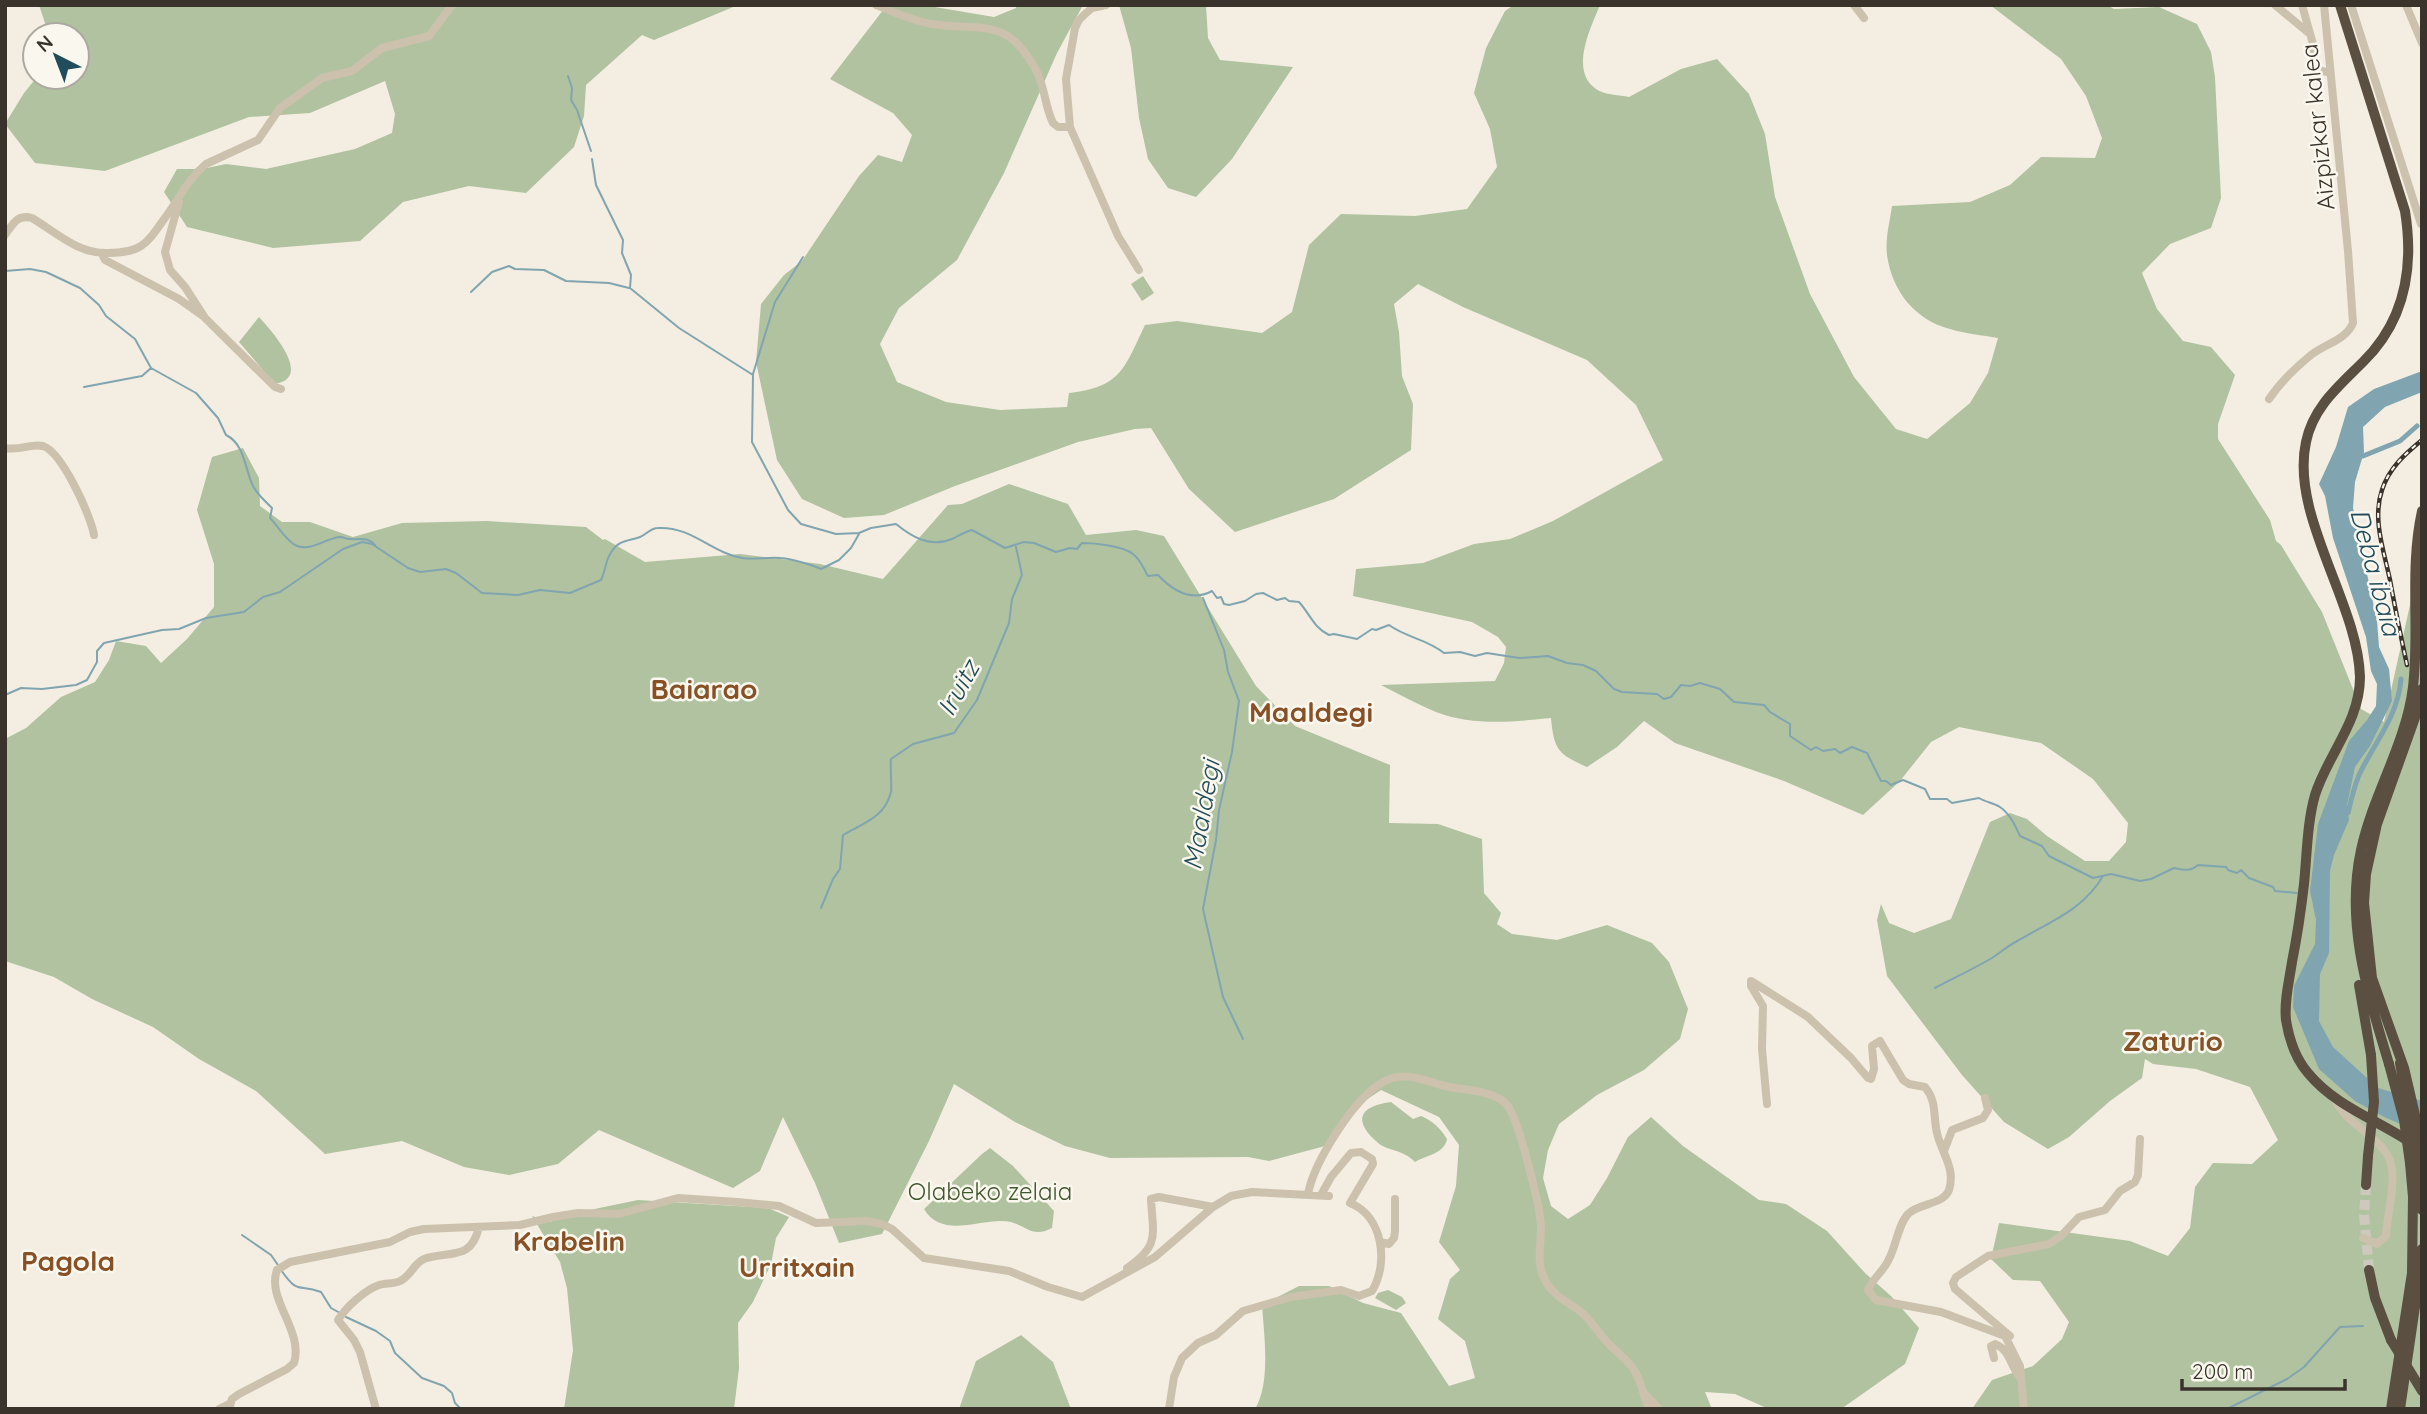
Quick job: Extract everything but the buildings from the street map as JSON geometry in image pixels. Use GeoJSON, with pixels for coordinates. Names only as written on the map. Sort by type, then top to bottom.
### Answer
{"type":"FeatureCollection","features":[{"type":"Feature","properties":{"kind":"highway"},"geometry":{"type":"LineString","coordinates":[[2340,5],[2405,211],[2409,246],[2406,282],[2396,317],[2376,348],[2322,404],[2309,433],[2304,461],[2306,493],[2356,645],[2360,677],[2354,716],[2316,793],[2312,810],[2286,1021],[2297,1057],[2307,1072],[2335,1099],[2391,1130],[2422,1151]]}},
{"type":"Feature","properties":{"kind":"highway"},"geometry":{"type":"LineString","coordinates":[[2366,1185],[2374,1102],[2371,1055],[2353,932],[2361,850],[2400,738],[2413,688],[2416,643],[2414,564],[2422,511]]}},
{"type":"Feature","properties":{"kind":"highway"},"geometry":{"type":"LineString","coordinates":[[2422,688],[2417,712],[2370,849],[2364,903],[2372,978],[2395,1063],[2422,1210]]}},
{"type":"Feature","properties":{"kind":"highway"},"geometry":{"type":"LineString","coordinates":[[2356,902],[2362,969],[2395,1063],[2411,1095],[2422,1145]]}},
{"type":"Feature","properties":{"kind":"highway"},"geometry":{"type":"LineString","coordinates":[[2391,1409],[2412,1273],[2414,1163]]}},
{"type":"Feature","properties":{"kind":"highway"},"geometry":{"type":"LineString","coordinates":[[2400,1409],[2422,1249]]}},
{"type":"Feature","properties":{"kind":"highway"},"geometry":{"type":"LineString","coordinates":[[2369,1270],[2375,1298],[2391,1339],[2422,1391]]}},
{"type":"Feature","properties":{"kind":"street"},"geometry":{"type":"LineString","coordinates":[[5,235],[16,220],[27,216],[85,251],[102,254],[129,253],[146,243],[184,186],[206,164],[258,140],[281,108],[322,78],[352,71],[382,48],[429,36],[452,5]]}},
{"type":"Feature","properties":{"kind":"street"},"geometry":{"type":"LineString","coordinates":[[876,5],[925,22],[977,26],[1006,35],[1020,47],[1036,70],[1053,123],[1058,127],[1070,127]]}},
{"type":"Feature","properties":{"kind":"street"},"geometry":{"type":"LineString","coordinates":[[1106,5],[1092,8],[1085,13],[1075,28],[1066,79],[1070,127],[1118,236],[1139,270]]}},
{"type":"Feature","properties":{"kind":"street"},"geometry":{"type":"LineString","coordinates":[[1854,5],[1864,18]]}},
{"type":"Feature","properties":{"kind":"street"},"geometry":{"type":"LineString","coordinates":[[2275,5],[2310,34]]}},
{"type":"Feature","properties":{"kind":"street"},"geometry":{"type":"LineString","coordinates":[[2302,5],[2315,69],[2330,73]]}},
{"type":"Feature","properties":{"kind":"street","name":"Aizpizkar kalea"},"geometry":{"type":"LineString","coordinates":[[2269,399],[2283,380],[2323,346],[2349,332],[2353,323],[2324,5]]}},
{"type":"Feature","properties":{"kind":"street"},"geometry":{"type":"LineString","coordinates":[[2351,5],[2421,224]]}},
{"type":"Feature","properties":{"kind":"street"},"geometry":{"type":"LineString","coordinates":[[2406,5],[2422,43]]}},
{"type":"Feature","properties":{"kind":"street"},"geometry":{"type":"LineString","coordinates":[[2410,18],[2422,28]]}},
{"type":"Feature","properties":{"kind":"street"},"geometry":{"type":"LineString","coordinates":[[184,186],[165,252],[170,270],[185,287],[205,318]]}},
{"type":"Feature","properties":{"kind":"street"},"geometry":{"type":"LineString","coordinates":[[102,254],[105,260],[179,299],[205,318],[275,387],[281,389]]}},
{"type":"Feature","properties":{"kind":"street"},"geometry":{"type":"LineString","coordinates":[[5,447],[16,450],[41,446],[51,451],[64,465],[88,513],[94,535]]}},
{"type":"Feature","properties":{"kind":"street"},"geometry":{"type":"LineString","coordinates":[[1767,1104],[1762,1049],[1763,1006],[1751,986],[1751,981],[1808,1017],[1871,1079],[1874,1069],[1872,1046],[1880,1041],[1903,1080],[1925,1087],[1931,1094],[1935,1104],[1935,1122],[1940,1144],[1951,1170],[1949,1192],[1941,1199],[1915,1208],[1906,1216],[1889,1261],[1868,1286],[1868,1290],[1871,1296],[1882,1302],[1919,1307],[1964,1319],[2005,1336],[2020,1366],[2024,1409]]}},
{"type":"Feature","properties":{"kind":"street"},"geometry":{"type":"LineString","coordinates":[[1308,1194],[1317,1165],[1359,1102],[1372,1088],[1389,1079],[1402,1075],[1495,1096],[1508,1106],[1525,1152],[1541,1229],[1538,1250],[1540,1268],[1546,1282],[1564,1303],[1581,1312],[1630,1364],[1646,1395],[1659,1409]]}},
{"type":"Feature","properties":{"kind":"street"},"geometry":{"type":"LineString","coordinates":[[1944,1151],[1952,1130],[1983,1118],[1988,1110],[1985,1098]]}},
{"type":"Feature","properties":{"kind":"street"},"geometry":{"type":"LineString","coordinates":[[2335,1099],[2339,1109],[2380,1146],[2391,1164],[2386,1236],[2377,1244],[2363,1238]]}},
{"type":"Feature","properties":{"kind":"street"},"geometry":{"type":"LineString","coordinates":[[2010,1345],[2010,1336],[1955,1289],[1953,1283],[1956,1278],[1988,1256],[2049,1244],[2061,1236],[2078,1216],[2105,1210],[2120,1191],[2135,1182],[2138,1175],[2140,1139]]}},
{"type":"Feature","properties":{"kind":"street"},"geometry":{"type":"LineString","coordinates":[[219,1409],[229,1407],[239,1394],[288,1369],[294,1363],[296,1347],[274,1279],[276,1270],[284,1264],[390,1241],[410,1232],[424,1229],[520,1225],[578,1213],[619,1214],[677,1198],[779,1206],[816,1223],[867,1221],[882,1224],[892,1229],[923,1258],[1009,1271],[1075,1296],[1089,1294],[1155,1257],[1213,1207],[1231,1196],[1252,1192],[1325,1196],[1343,1160],[1351,1153],[1361,1152],[1372,1159],[1373,1164],[1350,1203],[1368,1214],[1382,1244],[1377,1280],[1372,1291],[1359,1296],[1346,1291],[1335,1291],[1291,1297],[1251,1307],[1238,1314],[1216,1335],[1204,1339],[1182,1358],[1169,1409]]}},
{"type":"Feature","properties":{"kind":"street"},"geometry":{"type":"LineString","coordinates":[[1108,1283],[1140,1259],[1151,1247],[1154,1234],[1151,1199],[1159,1197],[1213,1207]]}},
{"type":"Feature","properties":{"kind":"street"},"geometry":{"type":"LineString","coordinates":[[1382,1244],[1389,1244],[1394,1238],[1395,1199]]}},
{"type":"Feature","properties":{"kind":"street"},"geometry":{"type":"LineString","coordinates":[[376,1409],[360,1352],[338,1320],[366,1291],[400,1281],[419,1261],[449,1256],[469,1247],[476,1240],[479,1227]]}},
{"type":"Feature","properties":{"kind":"street"},"geometry":{"type":"LineString","coordinates":[[1994,1358],[1991,1346],[1995,1344],[2009,1356],[2015,1372],[2021,1378]]}},
{"type":"Feature","properties":{"kind":"street"},"geometry":{"type":"LineString","coordinates":[[1646,1395],[1649,1409]]}},
{"type":"Feature","properties":{"kind":"green space"},"geometry":{"type":"Polygon","coordinates":[[[39,5],[738,5],[654,40],[642,35],[586,85],[584,116],[574,147],[526,193],[469,186],[403,202],[360,241],[273,248],[187,227],[164,192],[177,169],[202,169],[226,164],[266,169],[355,149],[392,133],[395,114],[385,81],[310,113],[249,117],[105,171],[35,163],[5,124],[24,93],[91,91],[91,21],[44,21],[39,5]]]}},
{"type":"Feature","properties":{"kind":"green space"},"geometry":{"type":"Polygon","coordinates":[[[887,5],[923,5],[994,17],[1016,8],[1017,5],[1083,5],[1057,53],[1004,173],[957,260],[899,308],[880,344],[897,382],[946,402],[1000,410],[1067,407],[1069,393],[1100,386],[1119,373],[1145,325],[1177,321],[1262,333],[1292,312],[1309,245],[1341,214],[1415,216],[1467,209],[1497,167],[1490,129],[1474,93],[1486,48],[1505,11],[1514,5],[1600,5],[1584,48],[1583,60],[1588,81],[1599,91],[1629,97],[1681,69],[1717,59],[1749,94],[1765,134],[1775,197],[1810,294],[1854,377],[1896,429],[1927,439],[1970,403],[1988,373],[1998,338],[1937,325],[1907,302],[1894,280],[1887,255],[1892,206],[1970,202],[2010,185],[2041,157],[2095,158],[2102,138],[2086,96],[2061,59],[1990,5],[2107,5],[2114,9],[2159,7],[2197,24],[2211,52],[2215,77],[2221,198],[2211,228],[2170,244],[2142,273],[2157,309],[2183,341],[2211,347],[2235,375],[2218,424],[2218,439],[2270,520],[2276,541],[2322,612],[2361,709],[2384,722],[2410,605],[2422,535],[2422,1409],[1972,1409],[1992,1380],[2033,1366],[2062,1339],[2069,1322],[2040,1281],[2013,1280],[1991,1259],[1999,1223],[2130,1241],[2168,1256],[2190,1228],[2195,1187],[2213,1163],[2252,1164],[2278,1140],[2250,1087],[2196,1069],[2153,1064],[2145,1059],[2142,1078],[2110,1101],[2069,1137],[2048,1149],[2004,1122],[1962,1075],[1887,976],[1877,920],[1881,904],[1889,923],[1914,933],[1951,919],[1990,822],[2010,813],[2027,819],[2085,861],[2109,861],[2126,842],[2128,823],[2093,779],[2041,743],[1959,727],[1931,742],[1900,781],[1863,815],[1784,781],[1675,743],[1644,721],[1617,747],[1587,767],[1559,750],[1551,718],[1507,722],[1464,719],[1436,712],[1381,685],[1495,681],[1504,663],[1506,647],[1498,637],[1472,622],[1353,596],[1356,569],[1423,563],[1474,544],[1510,539],[1553,521],[1663,460],[1636,405],[1587,360],[1463,307],[1418,284],[1394,304],[1402,376],[1413,404],[1411,450],[1334,499],[1235,532],[1189,489],[1151,428],[1078,442],[955,486],[884,515],[844,518],[802,499],[777,460],[756,362],[761,304],[784,275],[802,261],[859,176],[878,155],[902,162],[912,135],[893,113],[830,79],[887,5]]]}},
{"type":"Feature","properties":{"kind":"green space"},"geometry":{"type":"Polygon","coordinates":[[[1119,5],[1206,5],[1208,38],[1220,60],[1293,67],[1232,159],[1196,197],[1168,188],[1148,159],[1139,118],[1131,48],[1119,5]]]}},
{"type":"Feature","properties":{"kind":"green space"},"geometry":{"type":"Polygon","coordinates":[[[1143,276],[1154,293],[1142,301],[1131,284],[1143,276]]]}},
{"type":"Feature","properties":{"kind":"green space"},"geometry":{"type":"Polygon","coordinates":[[[259,317],[280,342],[290,364],[291,373],[286,380],[275,384],[239,342],[259,317]]]}},
{"type":"Feature","properties":{"kind":"green space"},"geometry":{"type":"Polygon","coordinates":[[[243,448],[259,478],[260,506],[282,522],[310,522],[353,537],[402,523],[487,521],[586,527],[603,540],[645,562],[740,554],[820,564],[883,579],[948,505],[962,504],[1009,484],[1068,504],[1086,535],[1136,530],[1164,536],[1256,686],[1295,726],[1390,765],[1389,823],[1438,824],[1482,839],[1484,893],[1501,913],[1497,924],[1512,934],[1557,940],[1607,925],[1652,943],[1669,962],[1688,1009],[1680,1039],[1644,1070],[1597,1095],[1559,1124],[1548,1150],[1543,1178],[1551,1206],[1568,1219],[1590,1205],[1628,1137],[1651,1117],[1683,1146],[1759,1200],[1786,1204],[1827,1231],[1919,1328],[1905,1364],[1841,1409],[1769,1409],[1735,1394],[1705,1392],[1712,1409],[1255,1409],[1265,1373],[1262,1305],[1299,1286],[1329,1286],[1363,1303],[1401,1313],[1449,1386],[1475,1378],[1465,1341],[1438,1319],[1450,1279],[1460,1270],[1439,1242],[1456,1186],[1459,1145],[1439,1117],[1381,1090],[1366,1100],[1325,1146],[1269,1161],[1248,1157],[1110,1158],[1065,1146],[1015,1122],[954,1084],[929,1141],[882,1234],[839,1243],[815,1183],[783,1117],[760,1171],[733,1188],[599,1130],[558,1164],[509,1175],[464,1167],[402,1141],[325,1154],[256,1091],[199,1059],[153,1027],[92,999],[54,977],[5,961],[5,739],[26,728],[61,697],[95,682],[109,660],[116,641],[146,646],[161,663],[187,639],[214,607],[214,564],[197,510],[212,457],[243,448]]]}},
{"type":"Feature","properties":{"kind":"green space"},"geometry":{"type":"Polygon","coordinates":[[[1391,1102],[1413,1119],[1421,1116],[1436,1125],[1447,1139],[1442,1148],[1415,1162],[1405,1154],[1377,1142],[1364,1127],[1363,1115],[1372,1107],[1391,1102]]]}},
{"type":"Feature","properties":{"kind":"green space","name":"Olabeko zelaia"},"geometry":{"type":"Polygon","coordinates":[[[990,1148],[1013,1166],[1054,1211],[1052,1228],[1035,1232],[1011,1222],[1000,1221],[953,1226],[942,1224],[924,1209],[990,1148]]]}},
{"type":"Feature","properties":{"kind":"green space"},"geometry":{"type":"Polygon","coordinates":[[[638,1200],[768,1208],[789,1217],[776,1238],[771,1264],[753,1302],[738,1323],[739,1368],[734,1409],[564,1409],[573,1350],[567,1288],[560,1262],[532,1216],[552,1222],[551,1218],[638,1200]]]}},
{"type":"Feature","properties":{"kind":"green space"},"geometry":{"type":"Polygon","coordinates":[[[1388,1290],[1402,1297],[1406,1303],[1396,1310],[1375,1298],[1378,1293],[1388,1290]]]}},
{"type":"Feature","properties":{"kind":"green space"},"geometry":{"type":"Polygon","coordinates":[[[1021,1335],[1053,1362],[1071,1409],[959,1409],[976,1361],[1021,1335]]]}},
{"type":"Feature","properties":{"kind":"water"},"geometry":{"type":"Polygon","coordinates":[[[2422,371],[2422,392],[2385,407],[2363,427],[2364,452],[2355,482],[2353,508],[2377,621],[2379,647],[2389,669],[2392,701],[2370,746],[2355,767],[2347,805],[2349,820],[2330,871],[2329,953],[2320,974],[2319,1021],[2333,1047],[2378,1088],[2422,1101],[2422,1133],[2355,1101],[2319,1069],[2293,1007],[2294,986],[2315,944],[2316,920],[2310,891],[2318,824],[2349,741],[2376,706],[2377,684],[2371,671],[2366,637],[2333,538],[2325,496],[2319,484],[2336,447],[2348,407],[2374,389],[2422,371]]]}},
{"type":"Feature","properties":{"kind":"waterway"},"geometry":{"type":"LineString","coordinates":[[568,76],[572,88],[571,100],[591,151]]}},
{"type":"Feature","properties":{"kind":"waterway"},"geometry":{"type":"LineString","coordinates":[[592,159],[596,185],[623,240],[622,253],[631,275],[630,288],[679,328],[753,375],[752,442],[788,510],[801,524],[836,534],[859,533],[896,524],[915,537],[929,542],[952,539],[972,530],[1005,548],[1024,542],[1056,552],[1077,549],[1082,543],[1109,545],[1133,554],[1148,576],[1158,575],[1183,593],[1197,595],[1212,591],[1217,598],[1221,597],[1224,604],[1229,605],[1263,593],[1277,600],[1285,598],[1299,602],[1316,625],[1329,635],[1357,639],[1372,629],[1389,625],[1444,653],[1460,652],[1475,656],[1487,653],[1519,658],[1548,656],[1596,671],[1614,689],[1622,692],[1657,694],[1664,699],[1671,697],[1681,685],[1700,683],[1720,689],[1734,702],[1764,705],[1770,712],[1790,724],[1790,736],[1811,750],[1816,747],[1823,751],[1835,749],[1840,753],[1852,747],[1867,753],[1881,781],[1891,785],[1903,780],[1925,789],[1930,799],[1947,799],[1952,803],[1979,798],[1998,806],[2009,816],[2020,836],[2042,846],[2049,856],[2093,878],[2111,874],[2140,881],[2174,868],[2189,870],[2198,865],[2226,867],[2237,873],[2241,870],[2249,878],[2273,887],[2275,891],[2297,893]]}},
{"type":"Feature","properties":{"kind":"waterway"},"geometry":{"type":"LineString","coordinates":[[753,374],[775,302],[803,257]]}},
{"type":"Feature","properties":{"kind":"waterway"},"geometry":{"type":"LineString","coordinates":[[471,292],[492,272],[509,266],[515,269],[544,270],[566,281],[609,283],[629,288]]}},
{"type":"Feature","properties":{"kind":"waterway"},"geometry":{"type":"LineString","coordinates":[[5,271],[30,269],[46,272],[80,288],[99,305],[106,316],[135,339],[151,368],[196,393],[218,418],[226,435],[237,445],[253,486],[272,508],[270,518],[293,544],[308,547],[343,537],[366,539],[375,545]]}},
{"type":"Feature","properties":{"kind":"waterway"},"geometry":{"type":"LineString","coordinates":[[84,387],[142,376],[151,368]]}},
{"type":"Feature","properties":{"kind":"waterway"},"geometry":{"type":"LineString","coordinates":[[2363,456],[2400,441],[2417,426]]}},
{"type":"Feature","properties":{"kind":"waterway"},"geometry":{"type":"LineString","coordinates":[[5,695],[21,688],[42,689],[76,685],[87,680],[97,662],[97,651],[104,643],[162,630],[179,629],[206,618],[244,612],[263,597],[280,592],[343,549],[362,542],[372,544],[408,568],[420,572],[446,569],[456,573],[482,593],[518,595],[540,590],[570,593],[601,580],[608,558],[615,547],[655,528],[681,531],[742,558],[784,558],[821,569],[839,560],[851,548],[859,534]]}},
{"type":"Feature","properties":{"kind":"waterway","name":"Iruitz"},"geometry":{"type":"LineString","coordinates":[[821,908],[840,869],[843,835],[873,818],[888,801],[891,789],[891,759],[913,744],[954,733],[977,700],[1009,623],[1012,599],[1022,575],[1016,547]]}},
{"type":"Feature","properties":{"kind":"waterway","name":"Maaldegi"},"geometry":{"type":"LineString","coordinates":[[1203,598],[1224,650],[1228,672],[1239,701],[1203,909],[1223,997],[1243,1039]]}},
{"type":"Feature","properties":{"kind":"waterway"},"geometry":{"type":"LineString","coordinates":[[2348,813],[2359,775],[2395,706],[2401,679]]}},
{"type":"Feature","properties":{"kind":"waterway"},"geometry":{"type":"LineString","coordinates":[[1935,988],[2066,914],[2086,898],[2103,876]]}},
{"type":"Feature","properties":{"kind":"waterway"},"geometry":{"type":"LineString","coordinates":[[242,1235],[271,1255],[278,1265]]}},
{"type":"Feature","properties":{"kind":"waterway"},"geometry":{"type":"LineString","coordinates":[[281,1270],[296,1286],[321,1292],[331,1308],[340,1313]]}},
{"type":"Feature","properties":{"kind":"waterway"},"geometry":{"type":"LineString","coordinates":[[346,1317],[390,1341],[395,1353],[422,1378],[444,1386],[452,1393],[455,1403],[461,1409]]}},
{"type":"Feature","properties":{"kind":"waterway"},"geometry":{"type":"LineString","coordinates":[[2227,1409],[2287,1379],[2304,1367],[2340,1327],[2363,1326]]}},
{"type":"Feature","properties":{"kind":"tunnel"},"geometry":{"type":"LineString","coordinates":[[2366,1185],[2364,1215],[2369,1270]]}},
{"type":"Feature","properties":{"kind":"railway"},"geometry":{"type":"LineString","coordinates":[[2407,665],[2380,535],[2378,512],[2382,490],[2393,468],[2422,440]]}},
{"type":"Feature","properties":{"kind":"district","name":"Baiarao"},"geometry":{"type":"Point","coordinates":[704,688]}},
{"type":"Feature","properties":{"kind":"district","name":"Maaldegi"},"geometry":{"type":"Point","coordinates":[1311,711]}},
{"type":"Feature","properties":{"kind":"district","name":"Zaturio"},"geometry":{"type":"Point","coordinates":[2173,1040]}},
{"type":"Feature","properties":{"kind":"district","name":"Krabelin"},"geometry":{"type":"Point","coordinates":[569,1240]}},
{"type":"Feature","properties":{"kind":"district","name":"Pagola"},"geometry":{"type":"Point","coordinates":[68,1260]}},
{"type":"Feature","properties":{"kind":"district","name":"Urritxain"},"geometry":{"type":"Point","coordinates":[797,1266]}},
{"type":"Feature","properties":{"kind":"water label","name":"Deba ibaia"},"geometry":{"type":"Point","coordinates":[2376,572]}}]}
